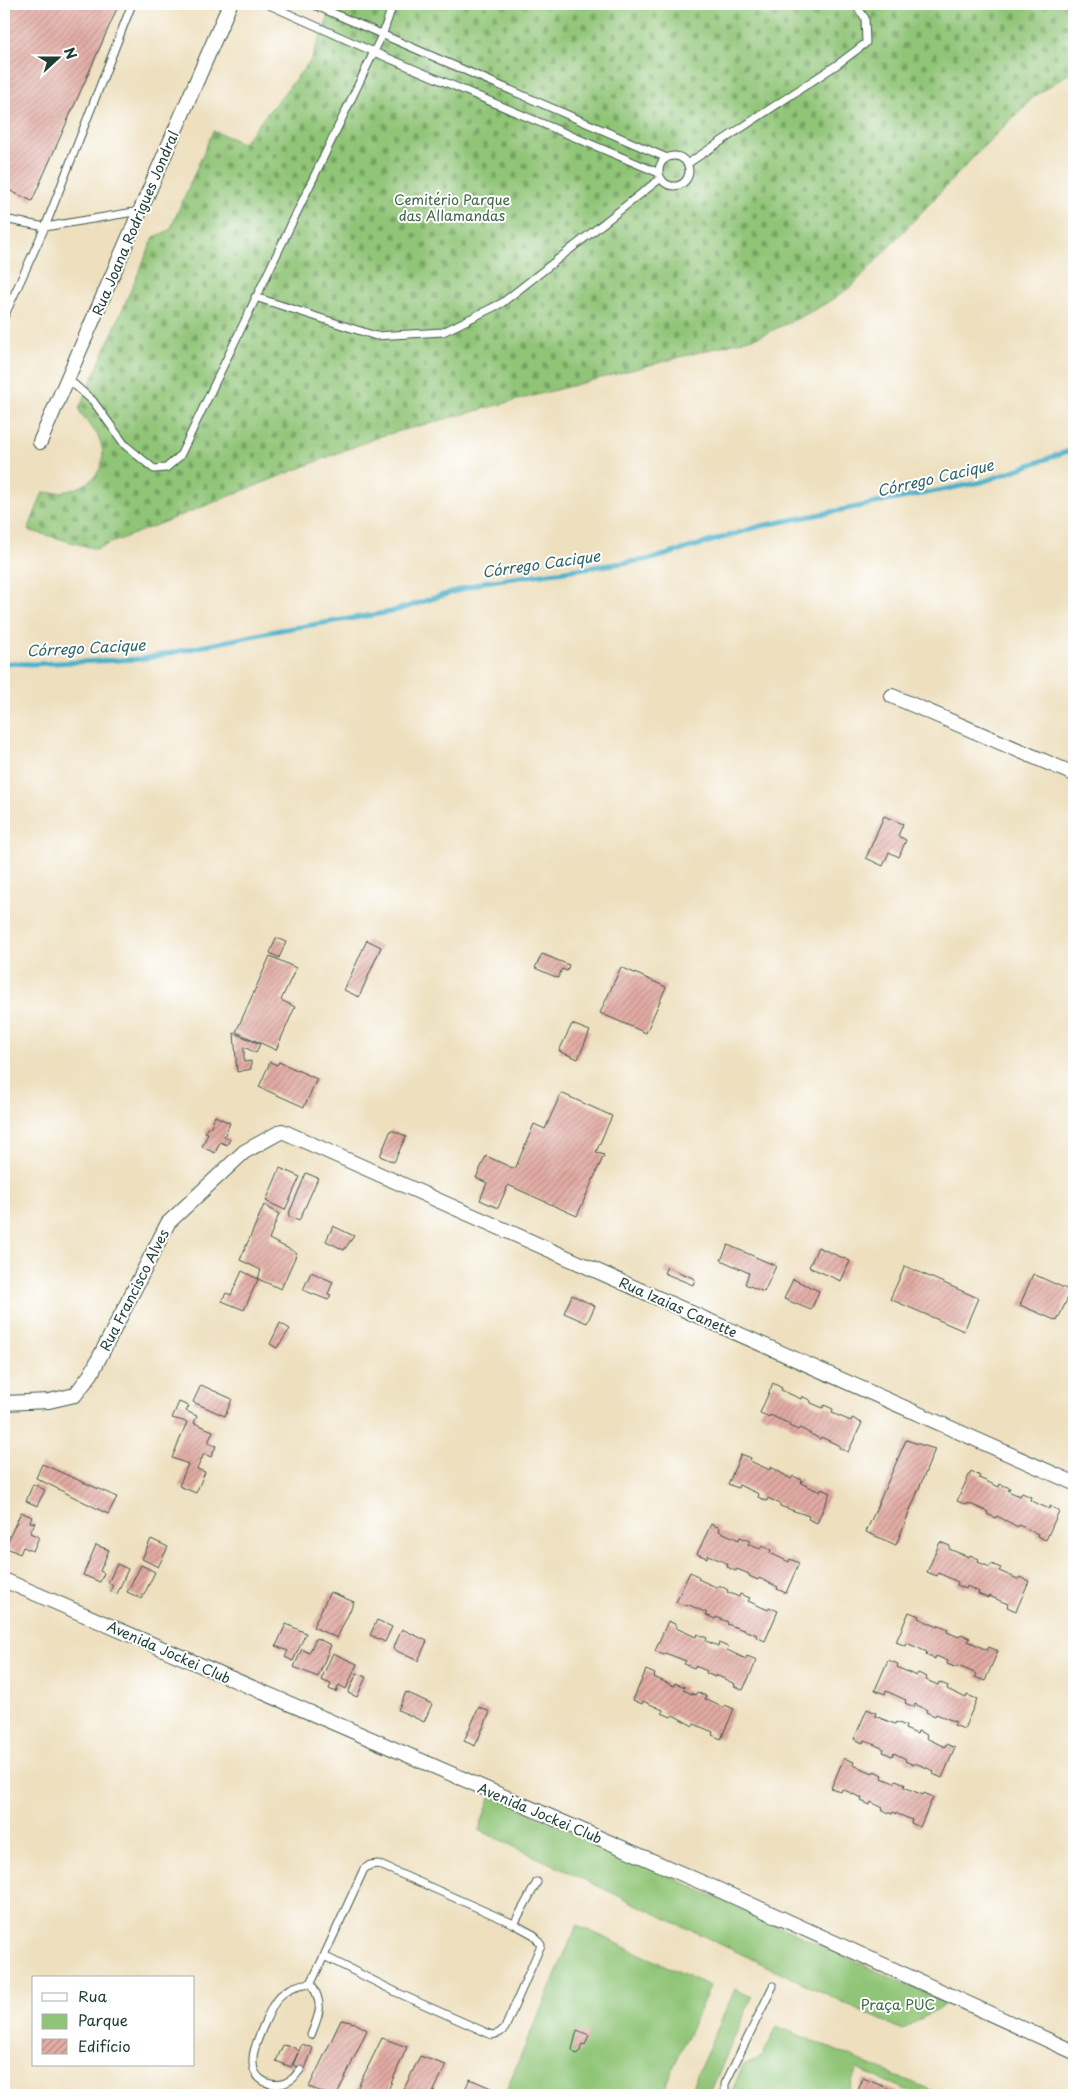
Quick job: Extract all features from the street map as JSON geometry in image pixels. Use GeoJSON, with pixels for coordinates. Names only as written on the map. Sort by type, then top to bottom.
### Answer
{"type":"FeatureCollection","features":[{"type":"Feature","properties":{"kind":"street","name":"Rua Joana Rodrigues Jondral"},"geometry":{"type":"LineString","coordinates":[[40,442],[230,4]]}},
{"type":"Feature","properties":{"kind":"street"},"geometry":{"type":"LineString","coordinates":[[892,696],[1074,774]]}},
{"type":"Feature","properties":{"kind":"street","name":"Rua Francisco Alves"},"geometry":{"type":"LineString","coordinates":[[4,1403],[49,1400],[75,1395],[91,1374],[168,1223],[244,1152],[282,1131]]}},
{"type":"Feature","properties":{"kind":"street","name":"Rua Izaias Canette"},"geometry":{"type":"LineString","coordinates":[[282,1131],[1074,1483]]}},
{"type":"Feature","properties":{"kind":"street","name":"Avenida Jockei Club"},"geometry":{"type":"LineString","coordinates":[[4,1580],[717,1889],[1074,2052]]}},
{"type":"Feature","properties":{"kind":"lane"},"geometry":{"type":"LineString","coordinates":[[4,317],[45,227],[132,4]]}},
{"type":"Feature","properties":{"kind":"lane"},"geometry":{"type":"LineString","coordinates":[[267,4],[660,176],[670,186],[681,184],[688,176],[687,164],[678,157],[667,158],[383,33],[312,4]]}},
{"type":"Feature","properties":{"kind":"lane"},"geometry":{"type":"LineString","coordinates":[[68,379],[93,401],[125,445],[154,469],[166,468],[180,456],[383,33],[393,4]]}},
{"type":"Feature","properties":{"kind":"lane"},"geometry":{"type":"LineString","coordinates":[[687,164],[838,64],[866,43],[865,18],[855,4]]}},
{"type":"Feature","properties":{"kind":"lane"},"geometry":{"type":"LineString","coordinates":[[255,297],[376,336],[443,332],[502,303],[660,176],[662,162],[667,158]]}},
{"type":"Feature","properties":{"kind":"lane"},"geometry":{"type":"LineString","coordinates":[[4,219],[45,227],[140,211]]}},
{"type":"Feature","properties":{"kind":"lane"},"geometry":{"type":"LineString","coordinates":[[311,2035],[319,2014],[320,2004],[311,1984],[364,1869],[370,1865],[378,1864],[514,1924],[534,1934],[541,1945],[505,2028],[499,2033],[492,2035],[398,1993],[324,1956]]}},
{"type":"Feature","properties":{"kind":"lane"},"geometry":{"type":"LineString","coordinates":[[514,1924],[537,1882]]}},
{"type":"Feature","properties":{"kind":"lane"},"geometry":{"type":"LineString","coordinates":[[300,2070],[292,2079],[274,2085],[266,2084],[260,2080],[254,2070],[252,2059],[274,2002],[284,1992],[296,1985],[311,1984]]}},
{"type":"Feature","properties":{"kind":"lane"},"geometry":{"type":"LineString","coordinates":[[725,2095],[725,2084],[774,1986]]}},
{"type":"Feature","properties":{"kind":"green space","name":"Cemitério Parque das Allamandas"},"geometry":{"type":"Polygon","coordinates":[[[334,4],[1074,4],[1074,70],[1035,96],[984,146],[853,285],[820,307],[760,336],[381,436],[96,549],[28,530],[43,492],[68,491],[79,487],[97,473],[102,463],[103,452],[99,438],[79,409],[154,237],[170,230],[213,131],[243,143],[311,60],[334,4]]]}},
{"type":"Feature","properties":{"kind":"green space","name":"Praça PUC"},"geometry":{"type":"Polygon","coordinates":[[[491,1795],[947,2003],[902,2030],[479,1830],[491,1795]]]}},
{"type":"Feature","properties":{"kind":"green space"},"geometry":{"type":"Polygon","coordinates":[[[577,1925],[710,1986],[661,2095],[504,2095],[577,1925]]]}},
{"type":"Feature","properties":{"kind":"green space"},"geometry":{"type":"Polygon","coordinates":[[[735,1989],[752,1997],[709,2095],[688,2095],[735,1989]]]}},
{"type":"Feature","properties":{"kind":"green space"},"geometry":{"type":"Polygon","coordinates":[[[777,2026],[943,2095],[918,2095],[857,2069],[846,2095],[736,2095],[732,2091],[743,2065],[762,2057],[777,2026]]]}},
{"type":"Feature","properties":{"kind":"building"},"geometry":{"type":"Polygon","coordinates":[[[4,4],[119,4],[32,201],[4,188],[4,4]]]}},
{"type":"Feature","properties":{"kind":"building"},"geometry":{"type":"Polygon","coordinates":[[[884,816],[903,824],[898,836],[906,840],[899,857],[889,852],[883,866],[866,858],[884,816]]]}},
{"type":"Feature","properties":{"kind":"building"},"geometry":{"type":"Polygon","coordinates":[[[276,938],[286,942],[279,958],[270,953],[276,938]]]}},
{"type":"Feature","properties":{"kind":"building"},"geometry":{"type":"Polygon","coordinates":[[[367,940],[381,947],[359,997],[344,990],[367,940]]]}},
{"type":"Feature","properties":{"kind":"building"},"geometry":{"type":"Polygon","coordinates":[[[542,954],[569,965],[567,971],[562,969],[558,978],[535,968],[542,954]]]}},
{"type":"Feature","properties":{"kind":"building"},"geometry":{"type":"Polygon","coordinates":[[[270,956],[296,968],[281,1000],[295,1007],[276,1050],[236,1032],[270,956]]]}},
{"type":"Feature","properties":{"kind":"building"},"geometry":{"type":"Polygon","coordinates":[[[621,967],[666,987],[646,1033],[600,1013],[621,967]]]}},
{"type":"Feature","properties":{"kind":"building"},"geometry":{"type":"Polygon","coordinates":[[[572,1024],[590,1031],[578,1059],[559,1051],[572,1024]]]}},
{"type":"Feature","properties":{"kind":"building"},"geometry":{"type":"Polygon","coordinates":[[[234,1033],[260,1044],[256,1053],[244,1047],[244,1062],[251,1061],[251,1069],[237,1072],[234,1033]]]}},
{"type":"Feature","properties":{"kind":"building"},"geometry":{"type":"Polygon","coordinates":[[[270,1062],[277,1065],[279,1062],[317,1079],[304,1107],[259,1087],[270,1062]]]}},
{"type":"Feature","properties":{"kind":"building"},"geometry":{"type":"Polygon","coordinates":[[[561,1093],[612,1116],[596,1152],[604,1155],[577,1216],[508,1185],[498,1208],[480,1200],[487,1183],[476,1178],[486,1156],[515,1169],[534,1124],[545,1129],[561,1093]]]}},
{"type":"Feature","properties":{"kind":"building"},"geometry":{"type":"Polygon","coordinates":[[[215,1116],[230,1123],[224,1137],[230,1139],[227,1145],[220,1142],[215,1153],[202,1147],[208,1133],[205,1132],[208,1127],[210,1128],[215,1116]]]}},
{"type":"Feature","properties":{"kind":"building"},"geometry":{"type":"Polygon","coordinates":[[[391,1130],[406,1136],[394,1162],[380,1156],[391,1130]]]}},
{"type":"Feature","properties":{"kind":"building"},"geometry":{"type":"Polygon","coordinates":[[[280,1168],[300,1177],[285,1210],[266,1201],[280,1168]]]}},
{"type":"Feature","properties":{"kind":"building"},"geometry":{"type":"Polygon","coordinates":[[[306,1173],[318,1178],[299,1221],[288,1216],[306,1173]]]}},
{"type":"Feature","properties":{"kind":"building"},"geometry":{"type":"Polygon","coordinates":[[[264,1205],[279,1214],[269,1239],[297,1253],[281,1289],[258,1279],[261,1270],[240,1260],[264,1205]]]}},
{"type":"Feature","properties":{"kind":"building"},"geometry":{"type":"Polygon","coordinates":[[[333,1226],[354,1236],[344,1250],[326,1241],[333,1226]]]}},
{"type":"Feature","properties":{"kind":"building"},"geometry":{"type":"Polygon","coordinates":[[[728,1245],[776,1266],[764,1292],[745,1284],[749,1273],[721,1260],[728,1245]]]}},
{"type":"Feature","properties":{"kind":"building"},"geometry":{"type":"Polygon","coordinates":[[[818,1247],[850,1261],[841,1281],[809,1267],[818,1247]]]}},
{"type":"Feature","properties":{"kind":"building"},"geometry":{"type":"Polygon","coordinates":[[[905,1266],[978,1298],[964,1331],[890,1299],[905,1266]]]}},
{"type":"Feature","properties":{"kind":"building"},"geometry":{"type":"Polygon","coordinates":[[[667,1267],[695,1279],[693,1285],[664,1273],[667,1267]]]}},
{"type":"Feature","properties":{"kind":"building"},"geometry":{"type":"Polygon","coordinates":[[[242,1271],[258,1279],[244,1310],[222,1301],[226,1293],[231,1295],[242,1271]]]}},
{"type":"Feature","properties":{"kind":"building"},"geometry":{"type":"Polygon","coordinates":[[[311,1272],[333,1282],[328,1294],[331,1295],[328,1300],[303,1290],[311,1272]]]}},
{"type":"Feature","properties":{"kind":"building"},"geometry":{"type":"Polygon","coordinates":[[[1033,1274],[1071,1291],[1057,1321],[1020,1305],[1033,1274]]]}},
{"type":"Feature","properties":{"kind":"building"},"geometry":{"type":"Polygon","coordinates":[[[793,1279],[819,1291],[811,1310],[784,1299],[793,1279]]]}},
{"type":"Feature","properties":{"kind":"building"},"geometry":{"type":"Polygon","coordinates":[[[572,1295],[595,1306],[587,1323],[564,1313],[572,1295]]]}},
{"type":"Feature","properties":{"kind":"building"},"geometry":{"type":"Polygon","coordinates":[[[280,1323],[290,1329],[277,1348],[270,1344],[280,1323]]]}},
{"type":"Feature","properties":{"kind":"building"},"geometry":{"type":"Polygon","coordinates":[[[773,1383],[782,1388],[781,1390],[801,1399],[802,1396],[811,1401],[811,1403],[823,1408],[824,1405],[833,1409],[832,1413],[851,1421],[852,1418],[862,1423],[848,1452],[821,1437],[820,1439],[800,1428],[798,1430],[789,1426],[790,1424],[770,1415],[769,1417],[760,1413],[773,1383]]]}},
{"type":"Feature","properties":{"kind":"building"},"geometry":{"type":"Polygon","coordinates":[[[201,1385],[232,1399],[225,1416],[193,1402],[201,1385]]]}},
{"type":"Feature","properties":{"kind":"building"},"geometry":{"type":"Polygon","coordinates":[[[179,1402],[189,1406],[186,1411],[197,1416],[194,1423],[213,1431],[208,1443],[216,1446],[211,1457],[204,1454],[197,1469],[205,1472],[196,1493],[179,1486],[188,1464],[172,1458],[187,1422],[172,1418],[179,1402]]]}},
{"type":"Feature","properties":{"kind":"building"},"geometry":{"type":"Polygon","coordinates":[[[906,1440],[935,1449],[896,1545],[866,1532],[906,1440]]]}},
{"type":"Feature","properties":{"kind":"building"},"geometry":{"type":"Polygon","coordinates":[[[741,1454],[751,1458],[750,1461],[770,1470],[771,1467],[791,1479],[793,1476],[802,1480],[801,1483],[820,1492],[821,1489],[830,1493],[817,1523],[808,1519],[809,1516],[780,1506],[780,1504],[768,1498],[767,1501],[758,1497],[759,1494],[739,1485],[738,1488],[728,1484],[741,1454]]]}},
{"type":"Feature","properties":{"kind":"building"},"geometry":{"type":"Polygon","coordinates":[[[42,1464],[117,1497],[108,1514],[36,1478],[42,1464]]]}},
{"type":"Feature","properties":{"kind":"building"},"geometry":{"type":"Polygon","coordinates":[[[971,1471],[980,1476],[979,1478],[999,1487],[1000,1484],[1010,1488],[1008,1491],[1020,1496],[1022,1493],[1031,1497],[1030,1500],[1049,1509],[1050,1506],[1059,1511],[1046,1540],[1019,1525],[1018,1527],[997,1516],[996,1518],[987,1514],[988,1512],[968,1503],[967,1505],[957,1501],[971,1471]]]}},
{"type":"Feature","properties":{"kind":"building"},"geometry":{"type":"Polygon","coordinates":[[[33,1484],[45,1490],[37,1506],[26,1501],[33,1484]]]}},
{"type":"Feature","properties":{"kind":"building"},"geometry":{"type":"Polygon","coordinates":[[[21,1512],[32,1517],[30,1522],[35,1523],[30,1533],[39,1537],[33,1551],[23,1547],[20,1554],[5,1547],[21,1512]]]}},
{"type":"Feature","properties":{"kind":"building"},"geometry":{"type":"Polygon","coordinates":[[[711,1524],[720,1528],[719,1531],[739,1540],[740,1537],[750,1541],[748,1544],[760,1549],[762,1546],[771,1550],[770,1553],[789,1562],[790,1559],[799,1563],[786,1593],[759,1578],[758,1580],[749,1576],[749,1574],[727,1567],[728,1564],[708,1555],[707,1558],[697,1554],[711,1524]]]}},
{"type":"Feature","properties":{"kind":"building"},"geometry":{"type":"Polygon","coordinates":[[[151,1539],[168,1547],[158,1567],[142,1559],[151,1539]]]}},
{"type":"Feature","properties":{"kind":"building"},"geometry":{"type":"Polygon","coordinates":[[[940,1542],[950,1546],[949,1549],[979,1559],[978,1562],[990,1567],[991,1564],[1001,1568],[999,1571],[1018,1579],[1020,1577],[1029,1581],[1016,1611],[1007,1607],[1008,1604],[989,1596],[988,1598],[978,1594],[979,1592],[967,1586],[966,1589],[957,1585],[958,1582],[938,1573],[937,1576],[927,1572],[940,1542]]]}},
{"type":"Feature","properties":{"kind":"building"},"geometry":{"type":"Polygon","coordinates":[[[96,1545],[109,1550],[100,1571],[104,1573],[100,1582],[83,1575],[96,1545]]]}},
{"type":"Feature","properties":{"kind":"building"},"geometry":{"type":"Polygon","coordinates":[[[117,1564],[128,1569],[117,1594],[110,1591],[113,1585],[108,1583],[117,1564]]]}},
{"type":"Feature","properties":{"kind":"building"},"geometry":{"type":"Polygon","coordinates":[[[141,1565],[155,1572],[142,1599],[127,1592],[141,1565]]]}},
{"type":"Feature","properties":{"kind":"building"},"geometry":{"type":"Polygon","coordinates":[[[690,1572],[699,1577],[698,1579],[718,1588],[719,1585],[728,1590],[727,1592],[739,1597],[740,1594],[750,1598],[748,1601],[768,1610],[769,1607],[778,1611],[765,1641],[756,1637],[757,1635],[727,1624],[728,1622],[716,1617],[715,1619],[706,1615],[707,1613],[687,1604],[686,1606],[676,1602],[690,1572]]]}},
{"type":"Feature","properties":{"kind":"building"},"geometry":{"type":"Polygon","coordinates":[[[330,1592],[354,1602],[337,1638],[313,1627],[330,1592]]]}},
{"type":"Feature","properties":{"kind":"building"},"geometry":{"type":"Polygon","coordinates":[[[909,1612],[938,1627],[939,1625],[948,1629],[947,1632],[959,1637],[961,1634],[970,1638],[968,1641],[987,1650],[989,1647],[998,1651],[985,1681],[975,1677],[977,1674],[958,1666],[957,1668],[947,1664],[948,1661],[936,1656],[935,1659],[926,1655],[927,1652],[907,1643],[906,1646],[896,1642],[909,1612]]]}},
{"type":"Feature","properties":{"kind":"building"},"geometry":{"type":"Polygon","coordinates":[[[377,1620],[392,1627],[385,1642],[370,1635],[377,1620]]]}},
{"type":"Feature","properties":{"kind":"building"},"geometry":{"type":"Polygon","coordinates":[[[668,1621],[677,1625],[676,1628],[696,1637],[697,1634],[707,1638],[706,1641],[718,1646],[719,1643],[728,1647],[727,1650],[746,1659],[747,1656],[757,1660],[743,1690],[716,1675],[715,1677],[706,1673],[707,1671],[684,1664],[686,1661],[655,1651],[668,1621]]]}},
{"type":"Feature","properties":{"kind":"building"},"geometry":{"type":"Polygon","coordinates":[[[286,1624],[306,1633],[293,1661],[285,1657],[288,1651],[276,1646],[286,1624]]]}},
{"type":"Feature","properties":{"kind":"building"},"geometry":{"type":"Polygon","coordinates":[[[402,1629],[427,1641],[418,1661],[393,1649],[402,1629]]]}},
{"type":"Feature","properties":{"kind":"building"},"geometry":{"type":"Polygon","coordinates":[[[316,1638],[331,1645],[318,1677],[294,1667],[302,1649],[309,1653],[316,1638]]]}},
{"type":"Feature","properties":{"kind":"building"},"geometry":{"type":"Polygon","coordinates":[[[333,1653],[357,1664],[346,1689],[339,1685],[336,1692],[329,1689],[331,1684],[321,1680],[333,1653]]]}},
{"type":"Feature","properties":{"kind":"building"},"geometry":{"type":"Polygon","coordinates":[[[888,1660],[898,1664],[897,1667],[916,1676],[918,1673],[927,1677],[926,1680],[938,1685],[939,1682],[948,1686],[947,1689],[966,1698],[967,1695],[977,1699],[964,1729],[954,1725],[956,1722],[936,1714],[935,1716],[915,1704],[914,1707],[905,1703],[906,1700],[886,1691],[885,1694],[875,1690],[888,1660]]]}},
{"type":"Feature","properties":{"kind":"building"},"geometry":{"type":"Polygon","coordinates":[[[646,1670],[655,1674],[654,1677],[674,1686],[675,1683],[685,1687],[683,1690],[695,1695],[697,1692],[706,1696],[705,1699],[724,1708],[725,1705],[734,1709],[721,1739],[712,1735],[713,1732],[694,1724],[693,1726],[673,1715],[671,1717],[662,1713],[663,1710],[643,1701],[642,1704],[633,1700],[646,1670]]]}},
{"type":"Feature","properties":{"kind":"building"},"geometry":{"type":"Polygon","coordinates":[[[357,1673],[366,1677],[357,1697],[348,1693],[357,1673]]]}},
{"type":"Feature","properties":{"kind":"building"},"geometry":{"type":"Polygon","coordinates":[[[406,1692],[432,1704],[424,1722],[398,1710],[406,1692]]]}},
{"type":"Feature","properties":{"kind":"building"},"geometry":{"type":"Polygon","coordinates":[[[479,1707],[490,1712],[475,1746],[464,1741],[479,1707]]]}},
{"type":"Feature","properties":{"kind":"building"},"geometry":{"type":"Polygon","coordinates":[[[867,1709],[876,1713],[875,1716],[906,1726],[905,1729],[917,1734],[918,1731],[927,1735],[926,1738],[945,1747],[946,1744],[955,1748],[942,1778],[933,1774],[934,1771],[905,1761],[906,1759],[894,1753],[892,1756],[883,1752],[884,1749],[864,1740],[863,1743],[854,1739],[867,1709]]]}},
{"type":"Feature","properties":{"kind":"building"},"geometry":{"type":"Polygon","coordinates":[[[844,1758],[854,1762],[853,1765],[883,1775],[882,1778],[894,1783],[896,1780],[905,1784],[904,1787],[933,1797],[920,1827],[911,1823],[912,1820],[893,1812],[892,1814],[882,1810],[883,1808],[871,1802],[870,1805],[861,1801],[862,1798],[842,1789],[841,1792],[831,1788],[844,1758]]]}},
{"type":"Feature","properties":{"kind":"building"},"geometry":{"type":"Polygon","coordinates":[[[341,2020],[355,2023],[367,2030],[337,2095],[329,2095],[309,2087],[341,2020]]]}},
{"type":"Feature","properties":{"kind":"building"},"geometry":{"type":"Polygon","coordinates":[[[577,2030],[589,2035],[585,2045],[582,2044],[580,2051],[576,2054],[572,2050],[577,2030]]]}},
{"type":"Feature","properties":{"kind":"building"},"geometry":{"type":"Polygon","coordinates":[[[382,2038],[407,2047],[386,2095],[354,2095],[382,2038]]]}},
{"type":"Feature","properties":{"kind":"building"},"geometry":{"type":"Polygon","coordinates":[[[302,2044],[313,2048],[305,2069],[293,2065],[298,2053],[291,2067],[276,2061],[283,2045],[293,2047],[299,2051],[302,2044]]]}},
{"type":"Feature","properties":{"kind":"building"},"geometry":{"type":"Polygon","coordinates":[[[420,2056],[446,2065],[432,2095],[401,2095],[420,2056]]]}},
{"type":"Feature","properties":{"kind":"building"},"geometry":{"type":"Polygon","coordinates":[[[863,2078],[904,2095],[856,2095],[863,2078]]]}},
{"type":"Feature","properties":{"kind":"building"},"geometry":{"type":"Polygon","coordinates":[[[470,2079],[500,2092],[498,2095],[462,2095],[470,2079]]]}},
{"type":"Feature","properties":{"kind":"waterway","name":"Córrego Cacique"},"geometry":{"type":"LineString","coordinates":[[4,663],[33,664],[142,659],[280,630],[391,612],[484,582],[652,559],[761,526],[982,482],[1074,449]]}}]}
